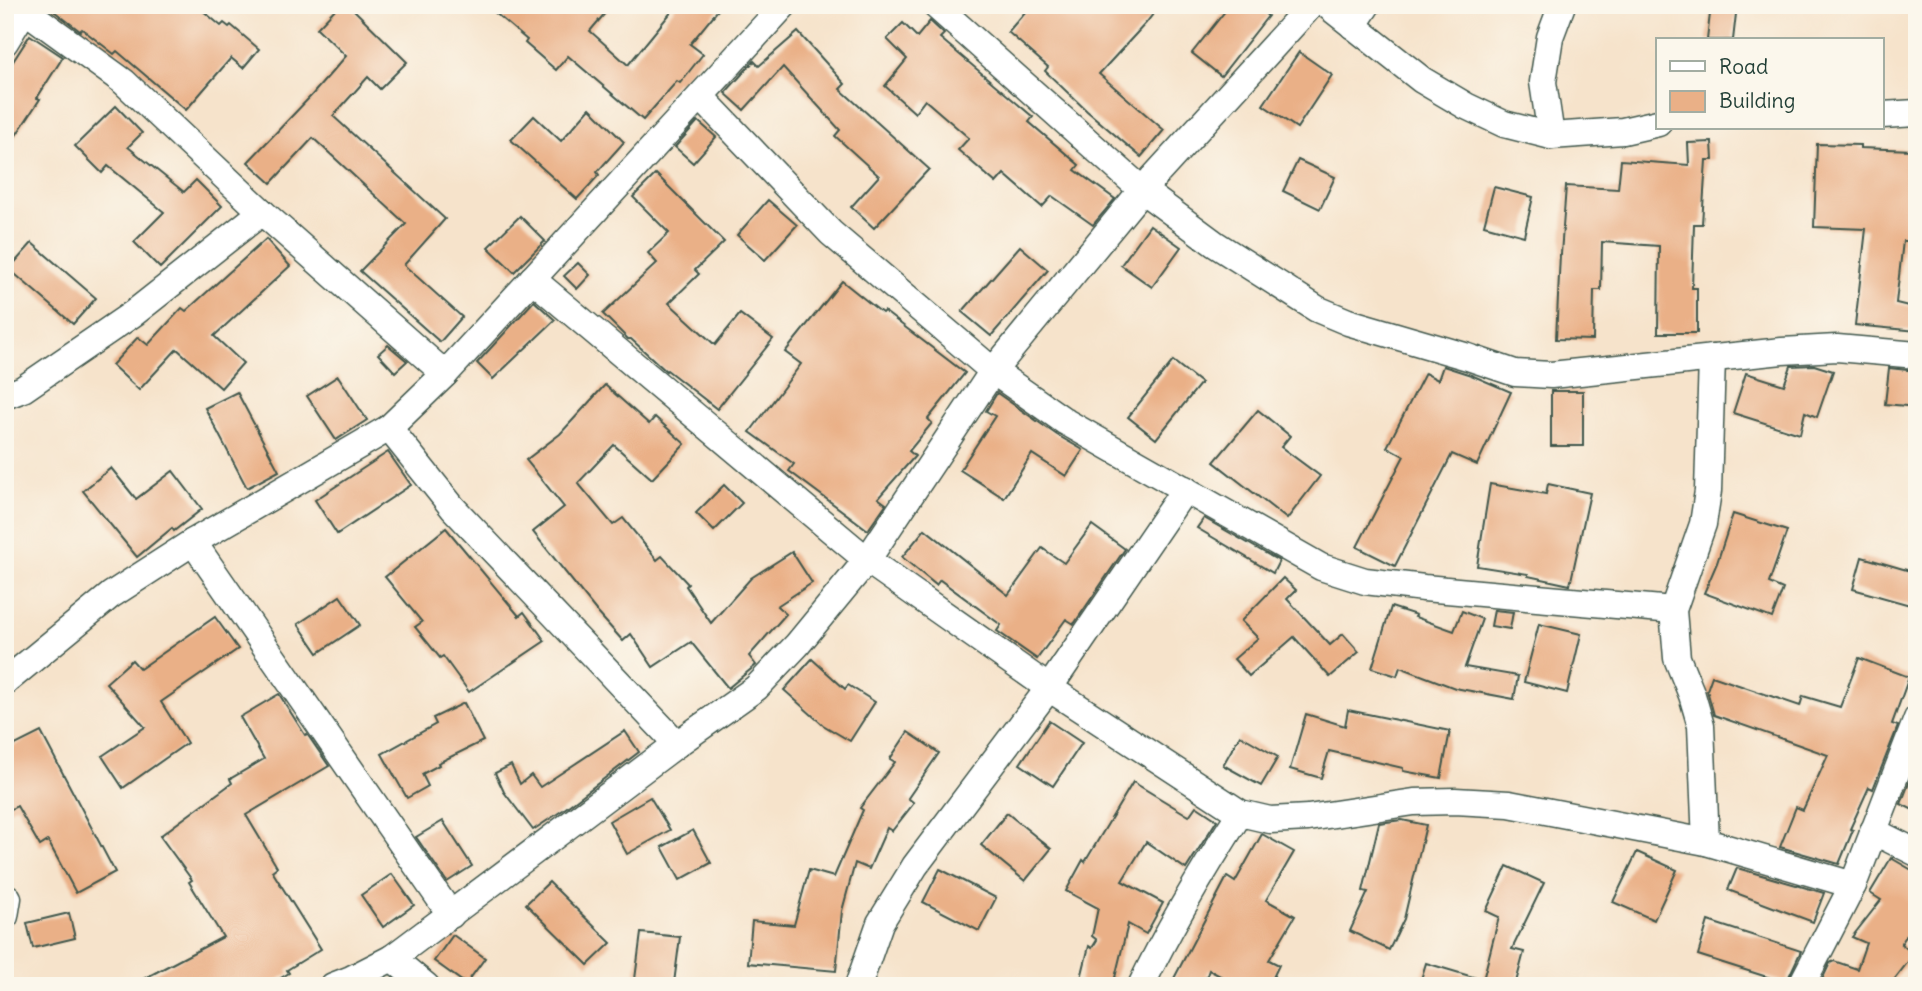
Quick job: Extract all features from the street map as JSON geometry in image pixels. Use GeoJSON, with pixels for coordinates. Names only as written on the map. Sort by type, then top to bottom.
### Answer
{"type":"FeatureCollection","features":[{"type":"Feature","properties":{"kind":"street"},"geometry":{"type":"LineString","coordinates":[[5,682],[111,595],[193,542],[389,428],[445,374],[784,5]]}},
{"type":"Feature","properties":{"kind":"street"},"geometry":{"type":"LineString","coordinates":[[936,5],[1142,191],[1215,244],[1317,309],[1348,322],[1515,373],[1551,375],[1782,351],[1837,348],[1917,355]]}},
{"type":"Feature","properties":{"kind":"street"},"geometry":{"type":"LineString","coordinates":[[333,986],[392,958],[756,688],[797,645],[867,560],[993,371],[1142,191],[1311,5]]}},
{"type":"Feature","properties":{"kind":"street"},"geometry":{"type":"LineString","coordinates":[[1327,5],[1360,15],[1422,80],[1466,106],[1504,124],[1551,136],[1623,131],[1656,123]]}},
{"type":"Feature","properties":{"kind":"street"},"geometry":{"type":"LineString","coordinates":[[1551,136],[1543,82],[1549,37],[1562,5]]}},
{"type":"Feature","properties":{"kind":"street"},"geometry":{"type":"LineString","coordinates":[[5,42],[21,8],[124,82],[262,212],[445,374]]}},
{"type":"Feature","properties":{"kind":"street"},"geometry":{"type":"LineString","coordinates":[[701,97],[831,233],[993,371],[1066,422],[1321,567],[1365,581],[1424,589],[1673,610]]}},
{"type":"Feature","properties":{"kind":"street"},"geometry":{"type":"LineString","coordinates":[[1884,115],[1917,113]]}},
{"type":"Feature","properties":{"kind":"street"},"geometry":{"type":"LineString","coordinates":[[5,396],[23,390],[134,313],[262,212]]}},
{"type":"Feature","properties":{"kind":"street"},"geometry":{"type":"LineString","coordinates":[[533,279],[867,560],[1049,688],[1240,813],[1270,820],[1308,818],[1414,802],[1508,804],[1706,842],[1853,886]]}},
{"type":"Feature","properties":{"kind":"street"},"geometry":{"type":"LineString","coordinates":[[1706,842],[1701,726],[1677,658],[1673,610],[1703,524],[1708,491],[1712,358]]}},
{"type":"Feature","properties":{"kind":"street"},"geometry":{"type":"LineString","coordinates":[[389,428],[453,508],[677,744]]}},
{"type":"Feature","properties":{"kind":"street"},"geometry":{"type":"LineString","coordinates":[[858,986],[880,923],[915,866],[1049,688],[1185,489]]}},
{"type":"Feature","properties":{"kind":"street"},"geometry":{"type":"LineString","coordinates":[[193,542],[450,915]]}},
{"type":"Feature","properties":{"kind":"street"},"geometry":{"type":"LineString","coordinates":[[1801,986],[1853,886],[1917,719]]}},
{"type":"Feature","properties":{"kind":"street"},"geometry":{"type":"LineString","coordinates":[[1141,986],[1191,889],[1240,813]]}},
{"type":"Feature","properties":{"kind":"street"},"geometry":{"type":"LineString","coordinates":[[1873,831],[1917,853]]}},
{"type":"Feature","properties":{"kind":"street"},"geometry":{"type":"LineString","coordinates":[[392,958],[426,986]]}},
{"type":"Feature","properties":{"kind":"building"},"geometry":{"type":"Polygon","coordinates":[[[46,5],[196,5],[221,26],[224,23],[229,27],[231,25],[259,49],[243,68],[231,58],[186,110],[117,51],[114,54],[46,5]]]}},
{"type":"Feature","properties":{"kind":"building"},"geometry":{"type":"Polygon","coordinates":[[[339,5],[349,5],[407,62],[380,89],[368,77],[333,116],[445,219],[404,265],[462,317],[440,342],[360,271],[406,224],[313,138],[271,183],[248,162],[346,56],[317,28],[339,5]]]}},
{"type":"Feature","properties":{"kind":"building"},"geometry":{"type":"Polygon","coordinates":[[[486,5],[612,5],[590,31],[628,65],[677,5],[722,5],[690,44],[703,54],[680,83],[677,81],[643,120],[568,56],[556,70],[525,43],[527,40],[486,5]]]}},
{"type":"Feature","properties":{"kind":"building"},"geometry":{"type":"Polygon","coordinates":[[[1031,5],[1160,5],[1099,74],[1164,130],[1141,157],[1087,111],[1045,71],[1048,67],[1008,32],[1031,5]]]}},
{"type":"Feature","properties":{"kind":"building"},"geometry":{"type":"Polygon","coordinates":[[[1230,5],[1254,5],[1268,16],[1221,76],[1192,53],[1230,5]]]}},
{"type":"Feature","properties":{"kind":"building"},"geometry":{"type":"Polygon","coordinates":[[[1711,5],[1737,5],[1733,38],[1707,38],[1711,5]]]}},
{"type":"Feature","properties":{"kind":"building"},"geometry":{"type":"Polygon","coordinates":[[[930,21],[944,34],[940,38],[1033,117],[1029,122],[1079,165],[1075,170],[1115,199],[1093,225],[1052,196],[1042,207],[1004,174],[996,183],[958,150],[969,138],[925,100],[915,113],[885,86],[907,59],[887,39],[903,23],[917,37],[930,21]]]}},
{"type":"Feature","properties":{"kind":"building"},"geometry":{"type":"Polygon","coordinates":[[[798,32],[845,84],[840,89],[929,169],[874,228],[851,207],[879,176],[835,136],[840,130],[783,67],[744,110],[725,93],[754,61],[759,66],[798,32]]]}},
{"type":"Feature","properties":{"kind":"building"},"geometry":{"type":"Polygon","coordinates":[[[30,35],[63,57],[37,98],[40,99],[5,152],[5,74],[30,35]]]}},
{"type":"Feature","properties":{"kind":"building"},"geometry":{"type":"Polygon","coordinates":[[[1299,52],[1332,75],[1297,128],[1263,105],[1299,52]]]}},
{"type":"Feature","properties":{"kind":"building"},"geometry":{"type":"Polygon","coordinates":[[[116,106],[142,133],[128,147],[184,192],[196,180],[222,206],[160,268],[134,242],[164,212],[108,166],[102,173],[75,146],[116,106]]]}},
{"type":"Feature","properties":{"kind":"building"},"geometry":{"type":"Polygon","coordinates":[[[590,108],[624,142],[577,199],[511,140],[534,116],[561,141],[590,108]]]}},
{"type":"Feature","properties":{"kind":"building"},"geometry":{"type":"Polygon","coordinates":[[[698,121],[716,137],[693,163],[675,147],[698,121]]]}},
{"type":"Feature","properties":{"kind":"building"},"geometry":{"type":"Polygon","coordinates":[[[1712,142],[1713,160],[1706,160],[1702,224],[1694,224],[1692,288],[1697,288],[1697,333],[1658,333],[1659,246],[1602,242],[1601,290],[1594,290],[1593,340],[1556,339],[1566,186],[1618,189],[1621,160],[1689,165],[1688,143],[1712,142]]]}},
{"type":"Feature","properties":{"kind":"building"},"geometry":{"type":"Polygon","coordinates":[[[1817,144],[1913,150],[1911,241],[1903,241],[1896,303],[1917,308],[1917,331],[1855,325],[1866,229],[1814,227],[1817,144]]]}},
{"type":"Feature","properties":{"kind":"building"},"geometry":{"type":"Polygon","coordinates":[[[1298,160],[1335,177],[1320,209],[1283,191],[1298,160]]]}},
{"type":"Feature","properties":{"kind":"building"},"geometry":{"type":"Polygon","coordinates":[[[656,174],[724,242],[695,270],[699,274],[669,303],[715,345],[740,314],[773,339],[717,409],[666,371],[603,314],[657,263],[648,253],[669,233],[633,197],[656,174]]]}},
{"type":"Feature","properties":{"kind":"building"},"geometry":{"type":"Polygon","coordinates":[[[1494,187],[1533,197],[1524,236],[1484,225],[1494,187]]]}},
{"type":"Feature","properties":{"kind":"building"},"geometry":{"type":"Polygon","coordinates":[[[768,200],[797,225],[765,260],[737,235],[768,200]]]}},
{"type":"Feature","properties":{"kind":"building"},"geometry":{"type":"Polygon","coordinates":[[[520,216],[545,241],[514,272],[488,247],[520,216]]]}},
{"type":"Feature","properties":{"kind":"building"},"geometry":{"type":"Polygon","coordinates":[[[1150,225],[1181,247],[1152,287],[1121,265],[1150,225]]]}},
{"type":"Feature","properties":{"kind":"building"},"geometry":{"type":"Polygon","coordinates":[[[266,239],[290,266],[214,336],[243,363],[221,388],[177,349],[139,390],[112,365],[138,337],[148,345],[182,308],[186,311],[266,239]]]}},
{"type":"Feature","properties":{"kind":"building"},"geometry":{"type":"Polygon","coordinates":[[[32,243],[96,298],[73,324],[9,269],[32,243]]]}},
{"type":"Feature","properties":{"kind":"building"},"geometry":{"type":"Polygon","coordinates":[[[1020,246],[1048,270],[991,336],[962,312],[1020,246]]]}},
{"type":"Feature","properties":{"kind":"building"},"geometry":{"type":"Polygon","coordinates":[[[578,263],[590,275],[577,289],[564,276],[578,263]]]}},
{"type":"Feature","properties":{"kind":"building"},"geometry":{"type":"Polygon","coordinates":[[[842,281],[965,373],[928,419],[932,423],[909,451],[915,456],[878,498],[886,504],[868,530],[789,471],[794,464],[750,432],[801,364],[785,352],[842,281]]]}},
{"type":"Feature","properties":{"kind":"building"},"geometry":{"type":"Polygon","coordinates":[[[534,301],[555,320],[493,379],[477,363],[534,301]]]}},
{"type":"Feature","properties":{"kind":"building"},"geometry":{"type":"Polygon","coordinates":[[[388,345],[407,361],[395,372],[378,354],[388,345]]]}},
{"type":"Feature","properties":{"kind":"building"},"geometry":{"type":"Polygon","coordinates":[[[1173,361],[1201,383],[1156,439],[1128,417],[1173,361]]]}},
{"type":"Feature","properties":{"kind":"building"},"geometry":{"type":"Polygon","coordinates":[[[1814,365],[1833,371],[1817,417],[1805,412],[1800,434],[1733,413],[1746,373],[1784,385],[1791,366],[1814,365]]]}},
{"type":"Feature","properties":{"kind":"building"},"geometry":{"type":"Polygon","coordinates":[[[1443,366],[1511,392],[1477,465],[1452,454],[1395,566],[1357,547],[1404,456],[1387,447],[1425,373],[1438,380],[1443,366]]]}},
{"type":"Feature","properties":{"kind":"building"},"geometry":{"type":"Polygon","coordinates":[[[1889,368],[1917,371],[1917,407],[1885,404],[1889,368]]]}},
{"type":"Feature","properties":{"kind":"building"},"geometry":{"type":"Polygon","coordinates":[[[338,376],[367,420],[336,440],[307,396],[338,376]]]}},
{"type":"Feature","properties":{"kind":"building"},"geometry":{"type":"Polygon","coordinates":[[[605,385],[649,424],[655,417],[685,444],[652,479],[614,445],[578,483],[613,525],[623,518],[657,560],[662,556],[688,584],[686,586],[711,623],[751,578],[792,552],[812,583],[777,606],[786,614],[749,656],[756,665],[728,688],[691,642],[653,667],[631,634],[623,641],[533,532],[564,507],[526,460],[560,434],[605,385]]]}},
{"type":"Feature","properties":{"kind":"building"},"geometry":{"type":"Polygon","coordinates":[[[1551,391],[1583,391],[1583,446],[1551,446],[1551,391]]]}},
{"type":"Feature","properties":{"kind":"building"},"geometry":{"type":"Polygon","coordinates":[[[237,392],[279,471],[247,488],[205,408],[237,392]]]}},
{"type":"Feature","properties":{"kind":"building"},"geometry":{"type":"Polygon","coordinates":[[[997,393],[1083,450],[1066,476],[1032,454],[1004,498],[960,470],[995,416],[986,411],[997,393]]]}},
{"type":"Feature","properties":{"kind":"building"},"geometry":{"type":"Polygon","coordinates":[[[1258,410],[1290,436],[1281,447],[1320,476],[1287,519],[1214,462],[1258,410]]]}},
{"type":"Feature","properties":{"kind":"building"},"geometry":{"type":"Polygon","coordinates":[[[388,452],[411,485],[337,534],[315,500],[388,452]]]}},
{"type":"Feature","properties":{"kind":"building"},"geometry":{"type":"Polygon","coordinates":[[[111,468],[136,499],[173,471],[202,509],[174,531],[172,528],[137,557],[83,491],[111,468]]]}},
{"type":"Feature","properties":{"kind":"building"},"geometry":{"type":"Polygon","coordinates":[[[1490,484],[1546,494],[1548,484],[1590,493],[1570,585],[1528,574],[1477,566],[1490,484]]]}},
{"type":"Feature","properties":{"kind":"building"},"geometry":{"type":"Polygon","coordinates":[[[724,485],[742,503],[714,531],[696,513],[724,485]]]}},
{"type":"Feature","properties":{"kind":"building"},"geometry":{"type":"Polygon","coordinates":[[[1733,514],[1787,531],[1769,583],[1783,589],[1772,618],[1704,593],[1733,514]]]}},
{"type":"Feature","properties":{"kind":"building"},"geometry":{"type":"Polygon","coordinates":[[[1204,518],[1279,561],[1273,573],[1197,528],[1204,518]]]}},
{"type":"Feature","properties":{"kind":"building"},"geometry":{"type":"Polygon","coordinates":[[[1092,525],[1125,549],[1074,624],[1066,619],[1037,659],[997,631],[1001,625],[940,580],[936,585],[902,557],[925,529],[1008,595],[1042,548],[1064,563],[1092,525]]]}},
{"type":"Feature","properties":{"kind":"building"},"geometry":{"type":"Polygon","coordinates":[[[446,528],[519,616],[524,612],[545,641],[469,692],[443,656],[440,658],[415,627],[422,622],[385,577],[446,528]]]}},
{"type":"Feature","properties":{"kind":"building"},"geometry":{"type":"Polygon","coordinates":[[[1862,557],[1917,573],[1917,607],[1853,589],[1862,557]]]}},
{"type":"Feature","properties":{"kind":"building"},"geometry":{"type":"Polygon","coordinates":[[[1283,578],[1296,590],[1287,599],[1330,645],[1343,634],[1359,652],[1330,677],[1294,637],[1249,676],[1234,659],[1258,638],[1241,621],[1283,578]]]}},
{"type":"Feature","properties":{"kind":"building"},"geometry":{"type":"Polygon","coordinates":[[[340,596],[360,625],[318,653],[298,624],[340,596]]]}},
{"type":"Feature","properties":{"kind":"building"},"geometry":{"type":"Polygon","coordinates":[[[1391,607],[1454,631],[1462,611],[1482,619],[1465,667],[1518,676],[1514,699],[1455,688],[1400,667],[1397,676],[1372,668],[1391,607]]]}},
{"type":"Feature","properties":{"kind":"building"},"geometry":{"type":"Polygon","coordinates":[[[1494,610],[1513,612],[1510,629],[1491,626],[1494,610]]]}},
{"type":"Feature","properties":{"kind":"building"},"geometry":{"type":"Polygon","coordinates":[[[215,617],[238,649],[161,702],[187,743],[123,788],[102,756],[145,727],[106,683],[132,660],[140,669],[215,617]]]}},
{"type":"Feature","properties":{"kind":"building"},"geometry":{"type":"Polygon","coordinates":[[[1539,624],[1581,634],[1567,693],[1524,682],[1539,624]]]}},
{"type":"Feature","properties":{"kind":"building"},"geometry":{"type":"Polygon","coordinates":[[[1859,658],[1909,677],[1892,724],[1898,726],[1873,789],[1869,787],[1850,829],[1853,830],[1839,864],[1780,847],[1796,807],[1803,810],[1828,755],[1714,715],[1707,690],[1712,676],[1800,706],[1803,696],[1840,707],[1859,658]]]}},
{"type":"Feature","properties":{"kind":"building"},"geometry":{"type":"Polygon","coordinates":[[[812,659],[845,689],[848,685],[875,702],[850,741],[823,725],[784,690],[812,659]]]}},
{"type":"Feature","properties":{"kind":"building"},"geometry":{"type":"Polygon","coordinates":[[[279,694],[329,766],[246,815],[277,867],[272,871],[321,949],[287,970],[289,973],[268,986],[130,986],[223,937],[189,882],[192,880],[160,836],[232,783],[230,779],[264,759],[240,717],[279,694]]]}},
{"type":"Feature","properties":{"kind":"building"},"geometry":{"type":"Polygon","coordinates":[[[464,703],[483,741],[422,774],[428,786],[407,798],[382,754],[436,724],[433,718],[464,703]]]}},
{"type":"Feature","properties":{"kind":"building"},"geometry":{"type":"Polygon","coordinates":[[[1348,710],[1450,731],[1441,778],[1403,771],[1403,768],[1329,751],[1321,778],[1290,769],[1306,714],[1345,726],[1348,710]]]}},
{"type":"Feature","properties":{"kind":"building"},"geometry":{"type":"Polygon","coordinates":[[[1049,721],[1082,743],[1053,786],[1020,764],[1049,721]]]}},
{"type":"Feature","properties":{"kind":"building"},"geometry":{"type":"Polygon","coordinates":[[[625,731],[639,752],[533,830],[504,792],[495,773],[511,765],[520,784],[531,775],[540,787],[625,731]]]}},
{"type":"Feature","properties":{"kind":"building"},"geometry":{"type":"Polygon","coordinates":[[[41,732],[115,872],[76,893],[48,841],[40,846],[17,806],[5,812],[5,750],[41,732]]]}},
{"type":"Feature","properties":{"kind":"building"},"geometry":{"type":"Polygon","coordinates":[[[908,732],[939,753],[908,798],[914,803],[892,831],[887,828],[869,869],[855,863],[842,911],[836,971],[748,963],[752,921],[794,925],[809,870],[834,877],[863,810],[860,808],[895,762],[890,759],[908,732]]]}},
{"type":"Feature","properties":{"kind":"building"},"geometry":{"type":"Polygon","coordinates":[[[1240,735],[1278,757],[1261,786],[1223,765],[1240,735]]]}},
{"type":"Feature","properties":{"kind":"building"},"geometry":{"type":"Polygon","coordinates":[[[1911,778],[1917,781],[1917,812],[1901,804],[1911,778]]]}},
{"type":"Feature","properties":{"kind":"building"},"geometry":{"type":"Polygon","coordinates":[[[1133,782],[1189,816],[1196,806],[1217,820],[1186,869],[1146,842],[1122,881],[1163,903],[1146,934],[1128,924],[1113,986],[1079,986],[1089,946],[1092,948],[1097,940],[1092,936],[1098,908],[1066,891],[1133,782]]]}},
{"type":"Feature","properties":{"kind":"building"},"geometry":{"type":"Polygon","coordinates":[[[650,797],[670,830],[627,854],[609,821],[650,797]]]}},
{"type":"Feature","properties":{"kind":"building"},"geometry":{"type":"Polygon","coordinates":[[[1007,813],[1051,849],[1025,881],[981,845],[1007,813]]]}},
{"type":"Feature","properties":{"kind":"building"},"geometry":{"type":"Polygon","coordinates":[[[1402,820],[1426,825],[1404,919],[1389,950],[1350,931],[1368,892],[1363,891],[1379,823],[1402,820]]]}},
{"type":"Feature","properties":{"kind":"building"},"geometry":{"type":"Polygon","coordinates":[[[443,821],[472,866],[447,882],[416,837],[443,821]]]}},
{"type":"Feature","properties":{"kind":"building"},"geometry":{"type":"Polygon","coordinates":[[[693,830],[711,863],[680,880],[662,847],[693,830]]]}},
{"type":"Feature","properties":{"kind":"building"},"geometry":{"type":"Polygon","coordinates":[[[1262,834],[1294,852],[1266,900],[1295,916],[1269,960],[1279,965],[1269,986],[1239,986],[1209,970],[1203,986],[1170,986],[1227,877],[1235,882],[1262,834]]]}},
{"type":"Feature","properties":{"kind":"building"},"geometry":{"type":"Polygon","coordinates":[[[1637,852],[1677,870],[1654,920],[1613,902],[1637,852]]]}},
{"type":"Feature","properties":{"kind":"building"},"geometry":{"type":"Polygon","coordinates":[[[1891,858],[1917,873],[1917,919],[1901,944],[1914,954],[1894,980],[1898,982],[1898,986],[1819,986],[1830,963],[1834,961],[1857,969],[1866,943],[1852,937],[1881,900],[1870,893],[1891,858]]]}},
{"type":"Feature","properties":{"kind":"building"},"geometry":{"type":"Polygon","coordinates":[[[1507,866],[1544,883],[1512,949],[1524,952],[1515,986],[1419,986],[1426,963],[1483,980],[1499,917],[1486,911],[1507,866]]]}},
{"type":"Feature","properties":{"kind":"building"},"geometry":{"type":"Polygon","coordinates":[[[1737,868],[1824,893],[1813,922],[1728,890],[1737,868]]]}},
{"type":"Feature","properties":{"kind":"building"},"geometry":{"type":"Polygon","coordinates":[[[940,869],[996,898],[979,931],[923,902],[940,869]]]}},
{"type":"Feature","properties":{"kind":"building"},"geometry":{"type":"Polygon","coordinates":[[[392,874],[414,905],[383,927],[361,895],[392,874]]]}},
{"type":"Feature","properties":{"kind":"building"},"geometry":{"type":"Polygon","coordinates":[[[549,882],[611,943],[588,965],[526,904],[549,882]]]}},
{"type":"Feature","properties":{"kind":"building"},"geometry":{"type":"Polygon","coordinates":[[[69,913],[75,938],[33,948],[27,923],[69,913]]]}},
{"type":"Feature","properties":{"kind":"building"},"geometry":{"type":"Polygon","coordinates":[[[1708,921],[1801,951],[1786,983],[1698,955],[1708,921]]]}},
{"type":"Feature","properties":{"kind":"building"},"geometry":{"type":"Polygon","coordinates":[[[641,933],[680,937],[674,983],[635,979],[641,933]]]}},
{"type":"Feature","properties":{"kind":"building"},"geometry":{"type":"Polygon","coordinates":[[[453,935],[485,958],[466,984],[434,961],[453,935]]]}}]}
